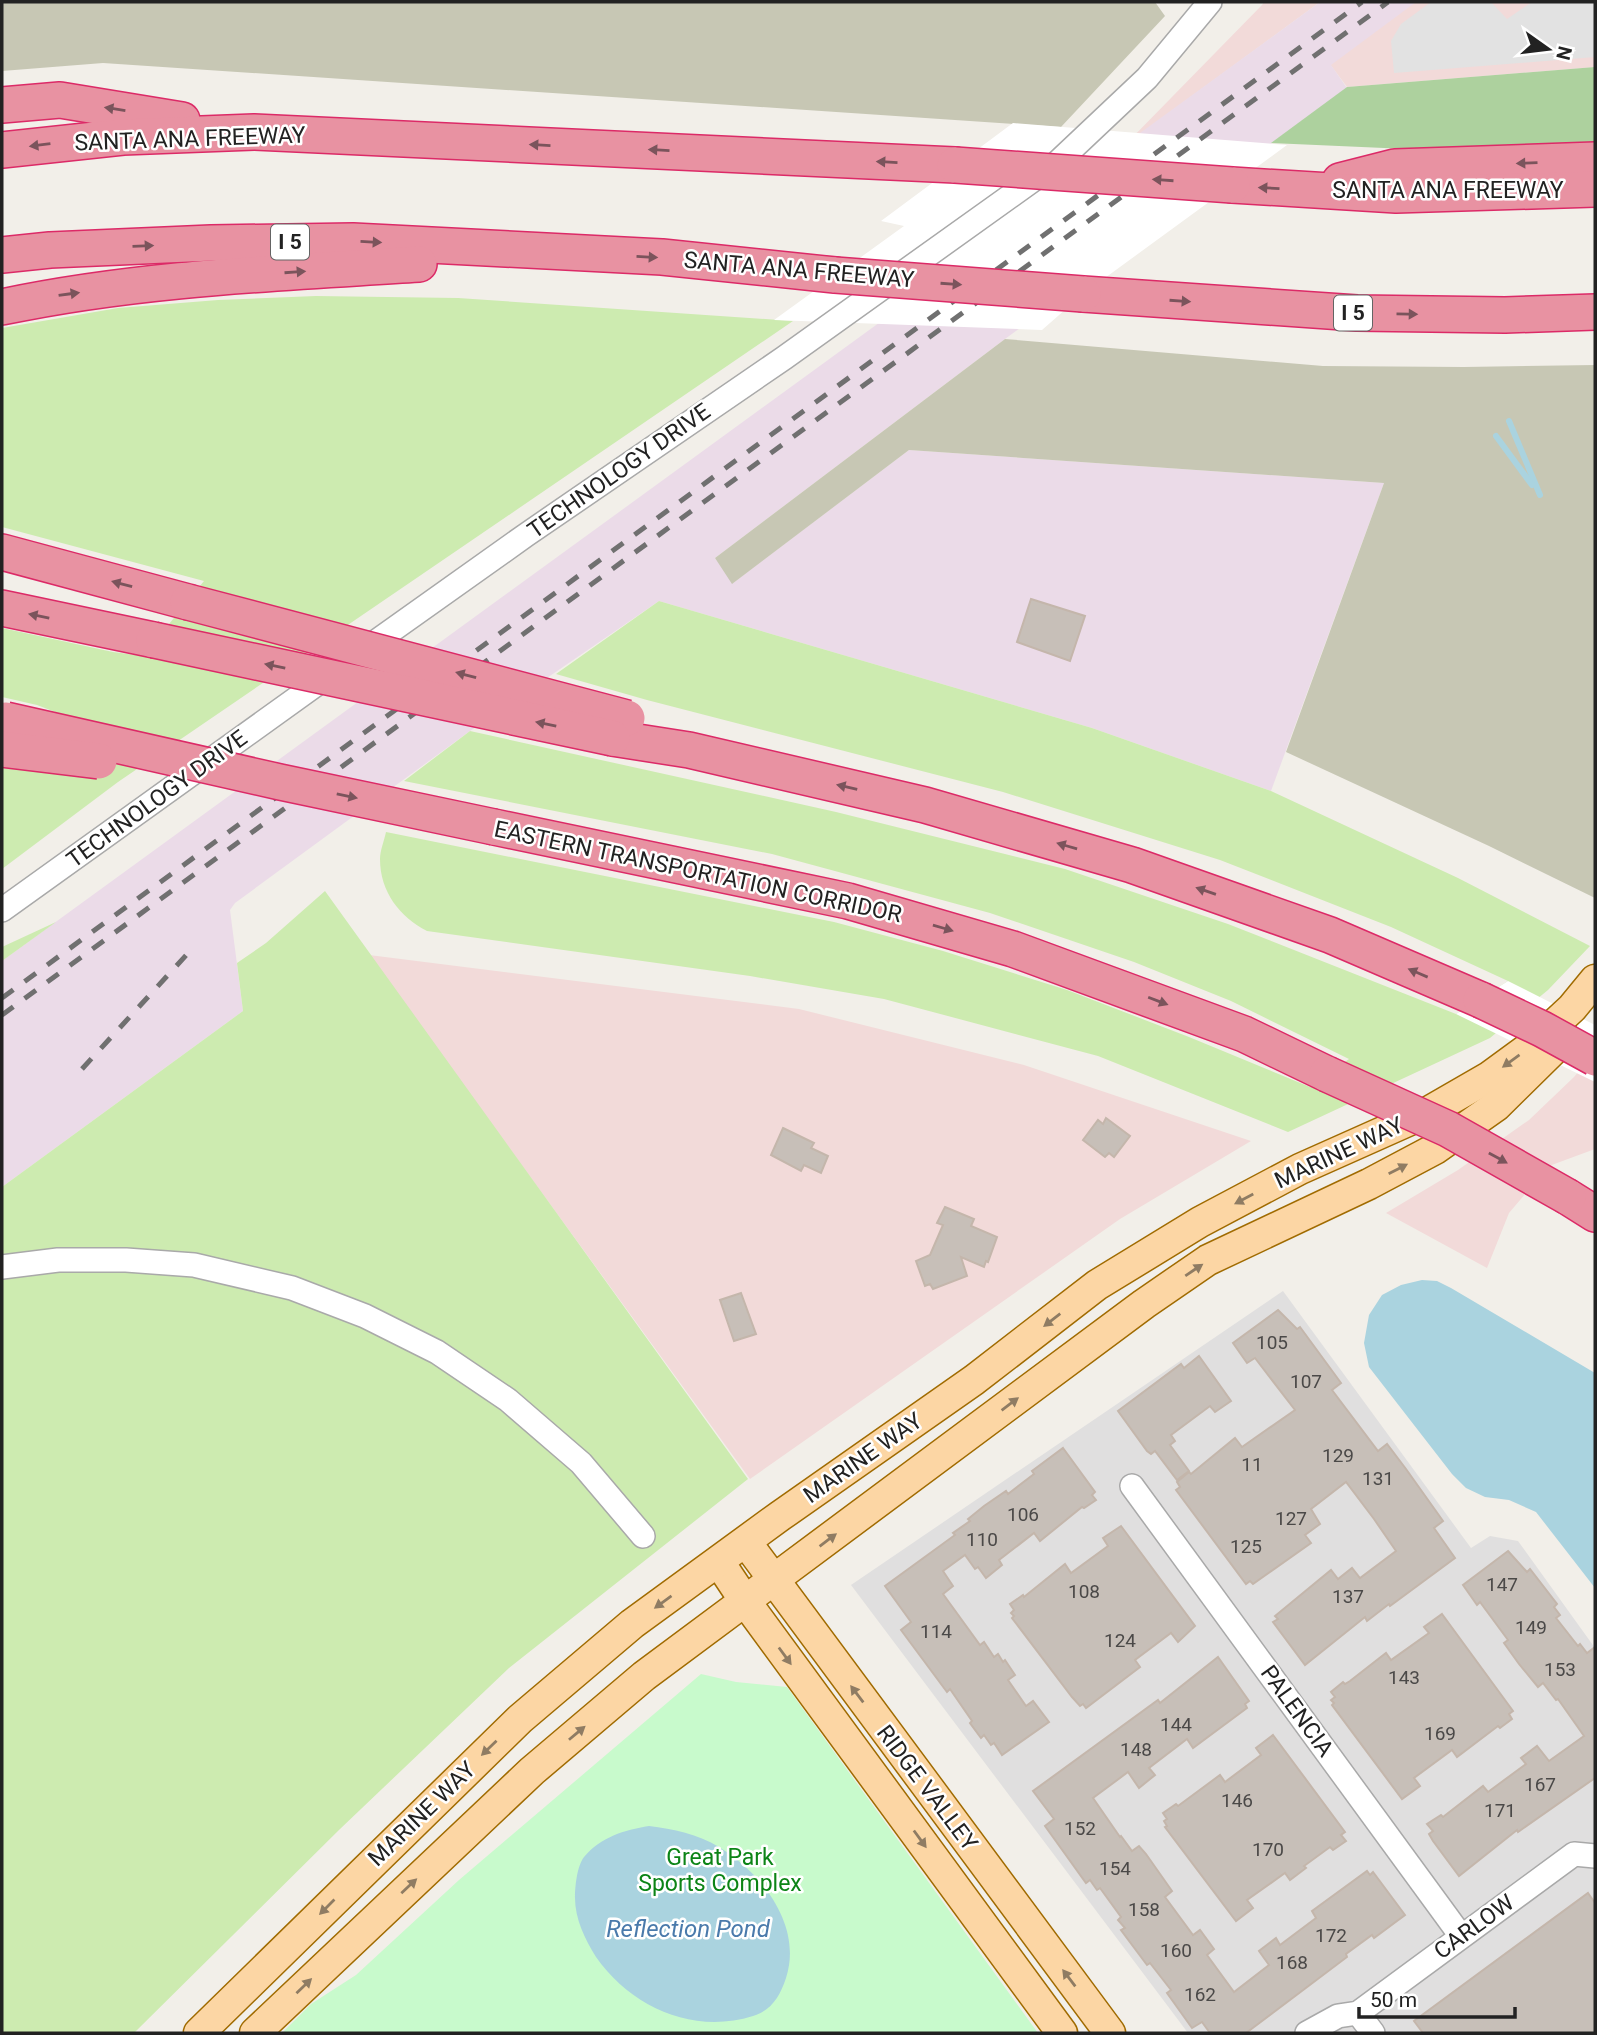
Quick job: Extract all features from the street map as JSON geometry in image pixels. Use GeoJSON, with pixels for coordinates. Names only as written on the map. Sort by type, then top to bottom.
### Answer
{"type":"FeatureCollection","features":[{"type":"Feature","properties":{"kind":"highway"},"geometry":{"type":"LineString","coordinates":[[2,105],[60,100],[254,132]]}},
{"type":"Feature","properties":{"kind":"highway","name":"SANTA ANA FREEWAY"},"geometry":{"type":"LineString","coordinates":[[2,150],[123,137],[254,132],[955,165],[1396,195],[1595,189]]}},
{"type":"Feature","properties":{"kind":"highway"},"geometry":{"type":"LineString","coordinates":[[1306,190],[1395,167],[1595,160]]}},
{"type":"Feature","properties":{"kind":"highway","name":"SANTA ANA FREEWAY"},"geometry":{"type":"LineString","coordinates":[[2,255],[50,250],[211,243],[353,241],[662,257],[835,275],[1357,313],[1505,315],[1595,312]]}},
{"type":"Feature","properties":{"kind":"highway"},"geometry":{"type":"LineString","coordinates":[[2,307],[60,295],[167,281],[578,253]]}},
{"type":"Feature","properties":{"kind":"highway"},"geometry":{"type":"LineString","coordinates":[[2,552],[188,602],[689,750],[925,805],[1132,865],[1331,935],[1481,1000],[1595,1058]]}},
{"type":"Feature","properties":{"kind":"highway"},"geometry":{"type":"LineString","coordinates":[[2,608],[154,640],[620,728]]}},
{"type":"Feature","properties":{"kind":"highway","name":"EASTERN TRANSPORTATION CORRIDOR"},"geometry":{"type":"LineString","coordinates":[[3,729],[280,782],[848,901],[1013,949],[1244,1034],[1448,1129],[1582,1205]]}},
{"type":"Feature","properties":{"kind":"main road","name":"MARINE WAY"},"geometry":{"type":"LineString","coordinates":[[199,2033],[520,1718],[632,1625],[974,1380],[1097,1284],[1157,1247],[1300,1169],[1430,1111],[1489,1077],[1530,1047],[1572,1008],[1595,980]]}},
{"type":"Feature","properties":{"kind":"main road","name":"MARINE WAY"},"geometry":{"type":"LineString","coordinates":[[255,2033],[532,1771],[644,1676],[1144,1304],[1208,1260],[1369,1184],[1436,1149],[1496,1106],[1545,1060],[1595,1003]]}},
{"type":"Feature","properties":{"kind":"main road","name":"RIDGE VALLEY"},"geometry":{"type":"LineString","coordinates":[[746,1542],[1110,2033]]}},
{"type":"Feature","properties":{"kind":"main road","name":"RIDGE VALLEY"},"geometry":{"type":"LineString","coordinates":[[719,1562],[1062,2033]]}},
{"type":"Feature","properties":{"kind":"street","name":"TECHNOLOGY DRIVE"},"geometry":{"type":"LineString","coordinates":[[2,910],[526,535],[784,358],[1058,162],[1147,78],[1210,2]]}},
{"type":"Feature","properties":{"kind":"street"},"geometry":{"type":"LineString","coordinates":[[2,1267],[71,1260],[126,1260],[194,1265],[292,1288],[365,1316],[437,1352],[508,1400],[582,1463],[643,1536]]}},
{"type":"Feature","properties":{"kind":"street","name":"PALENCIA"},"geometry":{"type":"LineString","coordinates":[[1132,1486],[1461,1936]]}},
{"type":"Feature","properties":{"kind":"street","name":"CARLOW"},"geometry":{"type":"LineString","coordinates":[[1307,2033],[1338,2016],[1353,2023],[1461,1936],[1574,1854],[1595,1856]]}},
{"type":"Feature","properties":{"kind":"street"},"geometry":{"type":"LineString","coordinates":[[1353,2023],[1373,2033]]}},
{"type":"Feature","properties":{"kind":"shaded area"},"geometry":{"type":"Polygon","coordinates":[[[2,2],[1155,2],[1165,16],[1061,127],[103,63],[2,71],[2,2]]]}},
{"type":"Feature","properties":{"kind":"shaded area"},"geometry":{"type":"Polygon","coordinates":[[[1264,2],[1320,2],[1125,145],[1262,5],[1264,2]]]}},
{"type":"Feature","properties":{"kind":"shaded area"},"geometry":{"type":"Polygon","coordinates":[[[1320,2],[1416,2],[1331,65],[1347,88],[1005,339],[715,558],[733,583],[909,450],[1384,483],[1271,791],[1092,728],[659,601],[470,731],[235,903],[230,910],[243,1011],[2,1187],[2,961],[1320,2]]]}},
{"type":"Feature","properties":{"kind":"shaded area"},"geometry":{"type":"Polygon","coordinates":[[[1404,2],[1595,2],[1595,67],[1347,87],[1326,59],[1404,2]]]}},
{"type":"Feature","properties":{"kind":"shaded area"},"geometry":{"type":"Polygon","coordinates":[[[1431,2],[1491,2],[1507,19],[1532,2],[1595,2],[1595,57],[1394,73],[1391,41],[1401,24],[1431,2]]]}},
{"type":"Feature","properties":{"kind":"shaded area"},"geometry":{"type":"Polygon","coordinates":[[[1005,339],[1323,366],[1595,365],[1595,898],[1286,752],[1384,483],[909,450],[732,584],[715,558],[1005,339]]]}},
{"type":"Feature","properties":{"kind":"shaded area"},"geometry":{"type":"Polygon","coordinates":[[[369,955],[799,1009],[1024,1065],[1251,1141],[1120,1219],[750,1479],[369,955]]]}},
{"type":"Feature","properties":{"kind":"shaded area"},"geometry":{"type":"Polygon","coordinates":[[[1595,1052],[1595,1149],[1549,1166],[1509,1213],[1487,1268],[1386,1213],[1458,1170],[1529,1120],[1574,1077],[1595,1052]]]}},
{"type":"Feature","properties":{"kind":"shaded area"},"geometry":{"type":"Polygon","coordinates":[[[1283,1291],[1471,1548],[1490,1536],[1518,1541],[1595,1648],[1595,2033],[1188,2033],[851,1585],[1283,1291]]]}},
{"type":"Feature","properties":{"kind":"green space"},"geometry":{"type":"Polygon","coordinates":[[[1595,67],[1595,143],[1452,151],[1271,143],[1347,87],[1595,67]]]}},
{"type":"Feature","properties":{"kind":"green space"},"geometry":{"type":"Polygon","coordinates":[[[316,296],[458,298],[793,321],[118,782],[2,869],[2,767],[11,768],[58,713],[2,697],[2,628],[143,656],[204,581],[2,527],[2,328],[118,308],[316,296]]]}},
{"type":"Feature","properties":{"kind":"green space"},"geometry":{"type":"Polygon","coordinates":[[[659,601],[1092,728],[1271,791],[1458,878],[1590,946],[1548,990],[1490,1038],[1288,1132],[1098,1056],[884,999],[750,976],[427,931],[417,925],[393,902],[384,882],[380,859],[386,832],[834,922],[943,951],[1067,990],[1310,1087],[1349,1059],[1231,1001],[1134,962],[990,913],[772,854],[404,781],[470,731],[836,812],[1065,869],[1228,924],[1456,1014],[1508,981],[1391,927],[1220,860],[1003,792],[556,674],[659,601]]]}},
{"type":"Feature","properties":{"kind":"green space"},"geometry":{"type":"Polygon","coordinates":[[[325,891],[748,1479],[509,1668],[340,1829],[134,2033],[2,2033],[2,1187],[243,1011],[237,963],[266,943],[325,891]]]}},
{"type":"Feature","properties":{"kind":"green space"},"geometry":{"type":"Polygon","coordinates":[[[56,922],[2,961],[2,947],[56,922]]]}},
{"type":"Feature","properties":{"kind":"green space","name":"Great Park Sports Complex"},"geometry":{"type":"Polygon","coordinates":[[[701,1674],[736,1682],[787,1687],[1038,2033],[282,2033],[311,2004],[356,1975],[459,1880],[701,1674]]]}},
{"type":"Feature","properties":{"kind":"water"},"geometry":{"type":"Polygon","coordinates":[[[1422,1280],[1437,1281],[1451,1288],[1595,1373],[1595,1588],[1536,1512],[1509,1500],[1485,1497],[1466,1488],[1452,1474],[1369,1367],[1364,1343],[1369,1315],[1382,1295],[1401,1285],[1422,1280]]]}},
{"type":"Feature","properties":{"kind":"water","name":"Reflection Pond"},"geometry":{"type":"Polygon","coordinates":[[[649,1826],[685,1833],[719,1847],[750,1871],[775,1903],[789,1939],[790,1959],[781,1991],[765,2010],[753,2016],[730,2021],[686,2019],[645,2003],[610,1975],[596,1957],[585,1936],[575,1906],[580,1866],[584,1857],[605,1839],[649,1826]]]}},
{"type":"Feature","properties":{"kind":"pier"},"geometry":{"type":"Polygon","coordinates":[[[1013,123],[1287,145],[1083,294],[1042,330],[774,320],[904,226],[881,221],[1013,123]]]}},
{"type":"Feature","properties":{"kind":"pier"},"geometry":{"type":"Polygon","coordinates":[[[1508,981],[1595,1025],[1595,1082],[1456,1014],[1508,981]]]}},
{"type":"Feature","properties":{"kind":"building"},"geometry":{"type":"Polygon","coordinates":[[[1031,599],[1085,616],[1070,661],[1017,642],[1031,599]]]}},
{"type":"Feature","properties":{"kind":"building"},"geometry":{"type":"Polygon","coordinates":[[[1106,1118],[1130,1136],[1114,1157],[1109,1153],[1105,1157],[1083,1140],[1098,1120],[1103,1124],[1106,1118]]]}},
{"type":"Feature","properties":{"kind":"building"},"geometry":{"type":"Polygon","coordinates":[[[783,1128],[814,1143],[811,1148],[828,1156],[821,1173],[804,1165],[801,1171],[771,1155],[783,1128]]]}},
{"type":"Feature","properties":{"kind":"building"},"geometry":{"type":"Polygon","coordinates":[[[945,1207],[974,1219],[971,1226],[997,1237],[984,1267],[961,1257],[967,1276],[933,1289],[930,1284],[925,1286],[916,1261],[930,1255],[943,1225],[937,1223],[945,1207]]]}},
{"type":"Feature","properties":{"kind":"building"},"geometry":{"type":"Polygon","coordinates":[[[741,1293],[756,1334],[734,1341],[720,1300],[741,1293]]]}},
{"type":"Feature","properties":{"kind":"building"},"geometry":{"type":"Polygon","coordinates":[[[1278,1310],[1297,1329],[1300,1327],[1341,1383],[1332,1390],[1378,1451],[1387,1444],[1406,1469],[1443,1521],[1434,1528],[1455,1558],[1390,1606],[1389,1604],[1367,1621],[1365,1617],[1305,1665],[1273,1622],[1278,1619],[1275,1616],[1331,1570],[1338,1579],[1352,1568],[1360,1578],[1396,1551],[1374,1519],[1346,1482],[1311,1509],[1320,1524],[1305,1535],[1311,1543],[1253,1584],[1250,1581],[1246,1584],[1176,1490],[1180,1487],[1177,1482],[1235,1438],[1242,1447],[1295,1410],[1255,1358],[1247,1363],[1233,1343],[1278,1310]]]}},
{"type":"Feature","properties":{"kind":"building"},"geometry":{"type":"Polygon","coordinates":[[[1199,1356],[1231,1401],[1215,1412],[1210,1406],[1171,1435],[1175,1441],[1170,1445],[1189,1471],[1177,1480],[1155,1451],[1151,1454],[1147,1451],[1118,1411],[1181,1364],[1184,1368],[1199,1356]]]}},
{"type":"Feature","properties":{"kind":"building"},"geometry":{"type":"Polygon","coordinates":[[[1063,1448],[1095,1492],[1092,1495],[1096,1500],[1082,1507],[1040,1541],[1034,1533],[999,1560],[1002,1565],[986,1578],[965,1555],[943,1571],[953,1586],[943,1594],[980,1645],[984,1642],[994,1657],[998,1654],[1003,1662],[1005,1660],[1015,1675],[1008,1680],[1026,1706],[1033,1701],[1049,1722],[1002,1755],[994,1743],[991,1745],[984,1735],[981,1738],[950,1689],[947,1692],[901,1630],[911,1622],[885,1586],[955,1535],[953,1533],[970,1521],[968,1519],[984,1506],[1006,1491],[1008,1494],[1034,1474],[1032,1471],[1063,1448]]]}},
{"type":"Feature","properties":{"kind":"building"},"geometry":{"type":"Polygon","coordinates":[[[1121,1526],[1195,1626],[1178,1642],[1171,1633],[1135,1660],[1140,1667],[1086,1708],[1083,1704],[1080,1706],[1072,1697],[1012,1618],[1014,1616],[1011,1613],[1014,1610],[1010,1604],[1023,1595],[1024,1597],[1065,1564],[1071,1573],[1108,1546],[1103,1538],[1121,1526]]]}},
{"type":"Feature","properties":{"kind":"building"},"geometry":{"type":"Polygon","coordinates":[[[1508,1551],[1527,1572],[1530,1569],[1557,1604],[1554,1607],[1560,1615],[1556,1618],[1578,1646],[1580,1644],[1587,1653],[1595,1647],[1595,1778],[1518,1832],[1517,1830],[1459,1876],[1433,1841],[1429,1834],[1433,1831],[1427,1824],[1441,1815],[1443,1817],[1483,1786],[1488,1792],[1526,1764],[1521,1758],[1537,1746],[1549,1761],[1584,1736],[1558,1699],[1556,1700],[1543,1683],[1538,1687],[1519,1664],[1504,1643],[1508,1640],[1480,1602],[1477,1605],[1463,1585],[1508,1551]]]}},
{"type":"Feature","properties":{"kind":"building"},"geometry":{"type":"Polygon","coordinates":[[[1442,1614],[1513,1711],[1509,1714],[1512,1719],[1500,1728],[1498,1726],[1457,1757],[1452,1750],[1414,1778],[1420,1786],[1402,1799],[1332,1705],[1334,1703],[1331,1700],[1335,1697],[1331,1692],[1386,1653],[1391,1660],[1429,1633],[1424,1627],[1442,1614]]]}},
{"type":"Feature","properties":{"kind":"building"},"geometry":{"type":"Polygon","coordinates":[[[1218,1657],[1249,1701],[1245,1704],[1247,1708],[1193,1748],[1187,1739],[1149,1768],[1155,1775],[1139,1788],[1128,1772],[1093,1798],[1120,1837],[1132,1851],[1139,1846],[1146,1854],[1172,1891],[1165,1897],[1193,1935],[1200,1930],[1214,1949],[1207,1955],[1234,1992],[1269,1965],[1259,1951],[1276,1938],[1280,1945],[1316,1918],[1312,1911],[1367,1871],[1370,1875],[1373,1872],[1405,1915],[1346,1954],[1347,1957],[1246,2033],[1210,2033],[1202,2022],[1192,2028],[1167,1993],[1171,1990],[1150,1963],[1147,1965],[1121,1930],[1125,1928],[1118,1920],[1121,1917],[1100,1888],[1097,1890],[1090,1880],[1086,1883],[1045,1826],[1054,1819],[1033,1791],[1158,1700],[1160,1703],[1218,1657]]]}},
{"type":"Feature","properties":{"kind":"building"},"geometry":{"type":"Polygon","coordinates":[[[1273,1735],[1345,1832],[1341,1835],[1346,1841],[1333,1850],[1330,1847],[1290,1880],[1285,1873],[1247,1900],[1253,1908],[1236,1921],[1165,1827],[1167,1826],[1164,1821],[1167,1819],[1163,1813],[1176,1804],[1178,1806],[1220,1775],[1225,1782],[1261,1755],[1256,1748],[1273,1735]]]}},
{"type":"Feature","properties":{"kind":"building"},"geometry":{"type":"Polygon","coordinates":[[[1588,1893],[1595,1903],[1595,2033],[1423,2033],[1414,2021],[1588,1893]]]}},
{"type":"Feature","properties":{"kind":"waterway"},"geometry":{"type":"LineString","coordinates":[[1509,421],[1540,495]]}},
{"type":"Feature","properties":{"kind":"waterway"},"geometry":{"type":"LineString","coordinates":[[1496,436],[1532,485]]}},
{"type":"Feature","properties":{"kind":"railway"},"geometry":{"type":"LineString","coordinates":[[2,998],[1362,2]]}},
{"type":"Feature","properties":{"kind":"railway"},"geometry":{"type":"LineString","coordinates":[[2,1015],[1388,2]]}},
{"type":"Feature","properties":{"kind":"railway"},"geometry":{"type":"LineString","coordinates":[[82,1069],[190,951]]}}]}
